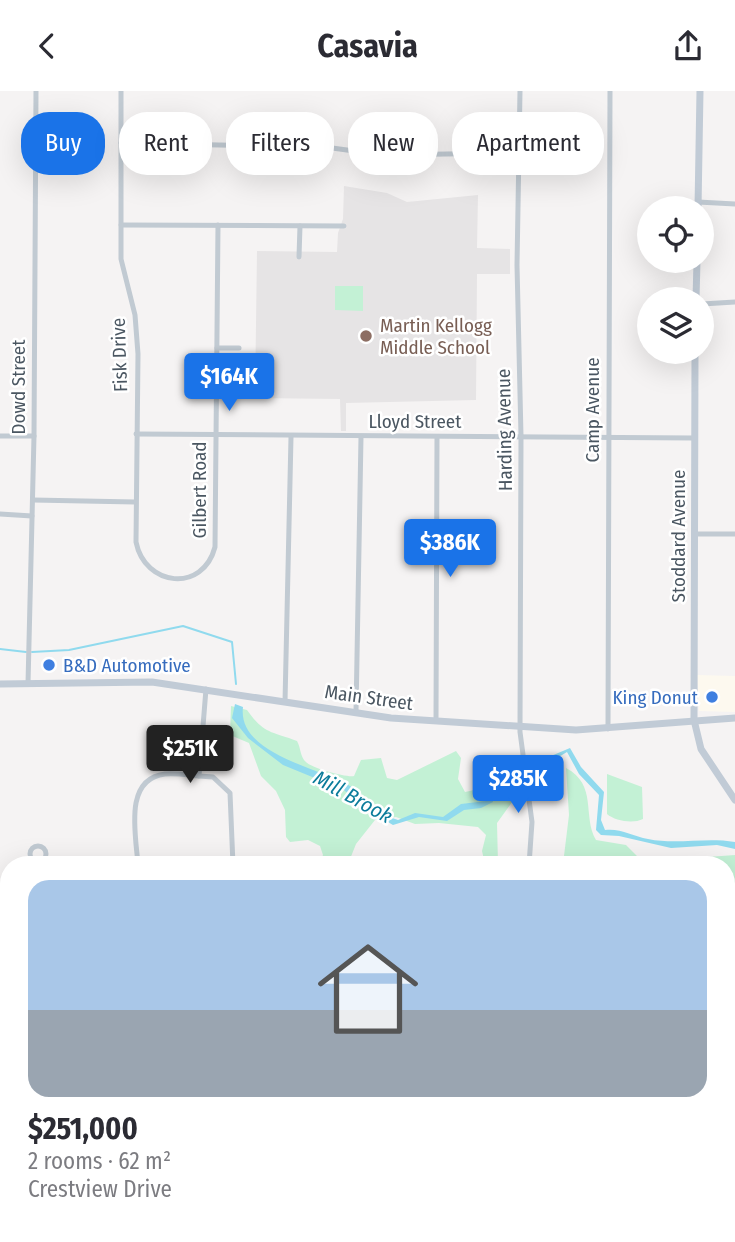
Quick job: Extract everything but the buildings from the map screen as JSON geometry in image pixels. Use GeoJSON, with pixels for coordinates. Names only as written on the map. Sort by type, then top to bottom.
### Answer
{"type":"FeatureCollection","features":[{"type":"Feature","properties":{"kind":"main road"},"geometry":{"type":"LineString","coordinates":[[698,196],[700,91]]}},
{"type":"Feature","properties":{"kind":"main road","name":"Stoddard Avenue"},"geometry":{"type":"LineString","coordinates":[[695,364],[694,720],[701,749],[735,800]]}},
{"type":"Feature","properties":{"kind":"main road","name":"Main Street"},"geometry":{"type":"LineString","coordinates":[[0,684],[152,682],[356,712],[436,721],[520,726],[608,729],[735,718]]}},
{"type":"Feature","properties":{"kind":"street","name":"Dowd Street"},"geometry":{"type":"LineString","coordinates":[[28,684],[34,436],[36,91]]}},
{"type":"Feature","properties":{"kind":"street","name":"Fisk Drive"},"geometry":{"type":"LineString","coordinates":[[121,91],[121,112]]}},
{"type":"Feature","properties":{"kind":"street","name":"Harding Avenue"},"geometry":{"type":"LineString","coordinates":[[519,112],[520,91]]}},
{"type":"Feature","properties":{"kind":"street","name":"Camp Avenue"},"geometry":{"type":"LineString","coordinates":[[608,729],[610,91]]}},
{"type":"Feature","properties":{"kind":"street"},"geometry":{"type":"LineString","coordinates":[[212,145],[325,147],[383,155],[452,154]]}},
{"type":"Feature","properties":{"kind":"street","name":"Fisk Drive"},"geometry":{"type":"LineString","coordinates":[[121,175],[121,259],[137,333],[136,542],[144,564],[166,578],[192,577]]}},
{"type":"Feature","properties":{"kind":"street","name":"Harding Avenue"},"geometry":{"type":"LineString","coordinates":[[518,175],[520,726],[532,822],[530,856]]}},
{"type":"Feature","properties":{"kind":"street"},"geometry":{"type":"LineString","coordinates":[[714,205],[735,204]]}},
{"type":"Feature","properties":{"kind":"street"},"geometry":{"type":"LineString","coordinates":[[121,225],[344,226]]}},
{"type":"Feature","properties":{"kind":"street","name":"Gilbert Road"},"geometry":{"type":"LineString","coordinates":[[192,577],[208,565],[215,547],[218,225]]}},
{"type":"Feature","properties":{"kind":"street"},"geometry":{"type":"LineString","coordinates":[[299,257],[300,226]]}},
{"type":"Feature","properties":{"kind":"street"},"geometry":{"type":"LineString","coordinates":[[714,303],[735,302]]}},
{"type":"Feature","properties":{"kind":"street"},"geometry":{"type":"LineString","coordinates":[[217,348],[239,348]]}},
{"type":"Feature","properties":{"kind":"street","name":"Lloyd Street"},"geometry":{"type":"LineString","coordinates":[[136,434],[694,438]]}},
{"type":"Feature","properties":{"kind":"street"},"geometry":{"type":"LineString","coordinates":[[0,436],[34,436]]}},
{"type":"Feature","properties":{"kind":"street"},"geometry":{"type":"LineString","coordinates":[[285,702],[291,437]]}},
{"type":"Feature","properties":{"kind":"street"},"geometry":{"type":"LineString","coordinates":[[356,712],[361,437]]}},
{"type":"Feature","properties":{"kind":"street"},"geometry":{"type":"LineString","coordinates":[[436,721],[437,437]]}},
{"type":"Feature","properties":{"kind":"street"},"geometry":{"type":"LineString","coordinates":[[33,500],[135,502]]}},
{"type":"Feature","properties":{"kind":"street"},"geometry":{"type":"LineString","coordinates":[[0,514],[32,516]]}},
{"type":"Feature","properties":{"kind":"street"},"geometry":{"type":"LineString","coordinates":[[694,534],[735,534]]}},
{"type":"Feature","properties":{"kind":"street"},"geometry":{"type":"LineString","coordinates":[[199,776],[206,689]]}},
{"type":"Feature","properties":{"kind":"street"},"geometry":{"type":"LineString","coordinates":[[137,856],[135,813],[139,790],[146,782],[166,774],[213,777],[230,793],[233,856]]}},
{"type":"Feature","properties":{"kind":"shaded area","name":"Martin Kellogg Middle School"},"geometry":{"type":"Polygon","coordinates":[[[344,186],[387,193],[407,202],[478,195],[477,248],[510,249],[510,274],[477,274],[476,400],[346,403],[346,431],[341,431],[340,399],[255,398],[257,251],[337,252],[338,233],[343,219],[344,186]]]}},
{"type":"Feature","properties":{"kind":"shaded area"},"geometry":{"type":"Polygon","coordinates":[[[697,675],[735,676],[735,712],[699,711],[697,675]]]}},
{"type":"Feature","properties":{"kind":"green space"},"geometry":{"type":"Polygon","coordinates":[[[335,286],[363,286],[363,311],[335,310],[335,286]]]}},
{"type":"Feature","properties":{"kind":"green space"},"geometry":{"type":"Polygon","coordinates":[[[231,706],[247,710],[258,724],[268,731],[297,741],[306,762],[330,772],[354,776],[361,760],[381,758],[387,778],[397,780],[456,751],[461,758],[458,779],[465,792],[499,781],[512,780],[520,791],[497,823],[498,856],[483,856],[486,835],[478,827],[439,823],[415,824],[396,817],[375,820],[356,844],[351,856],[323,856],[320,846],[308,840],[290,842],[286,837],[285,810],[276,791],[261,776],[249,743],[230,735],[231,706]]]}},
{"type":"Feature","properties":{"kind":"green space"},"geometry":{"type":"Polygon","coordinates":[[[566,768],[576,775],[586,792],[596,840],[626,845],[637,856],[564,856],[569,815],[566,768]]]}},
{"type":"Feature","properties":{"kind":"green space"},"geometry":{"type":"Polygon","coordinates":[[[607,774],[642,787],[643,819],[624,821],[607,814],[607,774]]]}},
{"type":"Feature","properties":{"kind":"water"},"geometry":{"type":"Polygon","coordinates":[[[235,704],[243,707],[245,723],[253,737],[266,748],[350,786],[377,809],[398,820],[415,813],[443,817],[461,804],[486,801],[488,773],[492,764],[551,756],[570,748],[581,767],[604,792],[601,820],[605,830],[621,831],[659,841],[735,842],[735,849],[717,845],[671,848],[619,836],[601,835],[596,830],[599,795],[579,774],[567,752],[552,761],[511,769],[498,765],[491,768],[489,778],[493,802],[481,808],[464,810],[447,821],[419,817],[393,825],[362,807],[344,790],[283,765],[248,738],[232,718],[235,704]]]}},
{"type":"Feature","properties":{"kind":"waterway","name":"Mill Brook"},"geometry":{"type":"LineString","coordinates":[[32,652],[69,650],[183,626],[232,642],[236,684]]}},
{"type":"Feature","properties":{"kind":"waterway","name":"Mill Brook"},"geometry":{"type":"LineString","coordinates":[[0,649],[26,652]]}},
{"type":"Feature","properties":{"kind":"place","name":"Martin Kellogg Middle School"},"geometry":{"type":"Point","coordinates":[366,336]}},
{"type":"Feature","properties":{"kind":"place","name":"B&D Automotive"},"geometry":{"type":"Point","coordinates":[49,665]}},
{"type":"Feature","properties":{"kind":"place","name":"King Donut"},"geometry":{"type":"Point","coordinates":[712,697]}}]}
